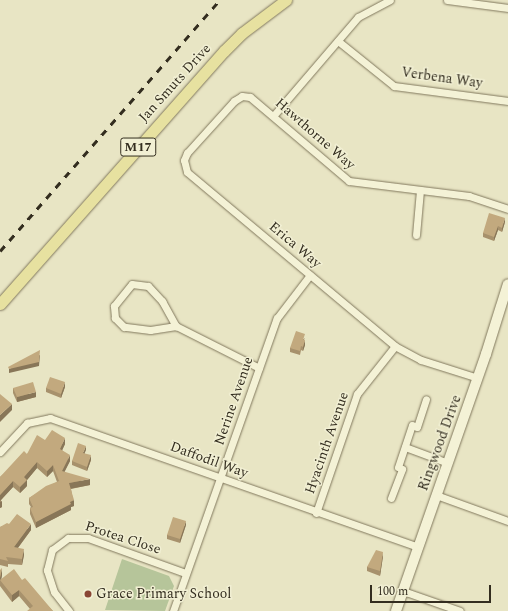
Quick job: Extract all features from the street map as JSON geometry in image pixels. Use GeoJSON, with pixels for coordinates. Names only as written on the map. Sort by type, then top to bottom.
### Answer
{"type":"FeatureCollection","features":[{"type":"Feature","properties":{"kind":"main road","name":"Jan Smuts Drive"},"geometry":{"type":"LineString","coordinates":[[0,304],[224,50],[242,33],[286,0]]}},
{"type":"Feature","properties":{"kind":"street"},"geometry":{"type":"LineString","coordinates":[[274,115],[358,17],[390,0]]}},
{"type":"Feature","properties":{"kind":"street"},"geometry":{"type":"LineString","coordinates":[[447,0],[508,8]]}},
{"type":"Feature","properties":{"kind":"street","name":"Verbena Way"},"geometry":{"type":"LineString","coordinates":[[338,41],[394,86],[508,101]]}},
{"type":"Feature","properties":{"kind":"street","name":"Hawthorne Way"},"geometry":{"type":"LineString","coordinates":[[242,96],[256,100],[349,181],[469,196],[508,209]]}},
{"type":"Feature","properties":{"kind":"street","name":"Erica Way"},"geometry":{"type":"LineString","coordinates":[[242,96],[234,101],[187,154],[184,166],[187,172],[395,346],[421,360],[478,378]]}},
{"type":"Feature","properties":{"kind":"street"},"geometry":{"type":"LineString","coordinates":[[416,235],[420,190]]}},
{"type":"Feature","properties":{"kind":"street","name":"Nerine Avenue"},"geometry":{"type":"LineString","coordinates":[[173,611],[185,572],[222,478],[259,368],[281,312],[310,275]]}},
{"type":"Feature","properties":{"kind":"street"},"geometry":{"type":"LineString","coordinates":[[176,326],[150,330],[124,327],[115,318],[114,306],[132,284],[142,283],[155,292],[176,326],[259,368]]}},
{"type":"Feature","properties":{"kind":"street","name":"Ringwood Drive"},"geometry":{"type":"LineString","coordinates":[[396,611],[478,378],[508,284]]}},
{"type":"Feature","properties":{"kind":"street","name":"Hyacinth Avenue"},"geometry":{"type":"LineString","coordinates":[[316,513],[357,394],[395,346]]}},
{"type":"Feature","properties":{"kind":"street"},"geometry":{"type":"LineString","coordinates":[[391,498],[402,469],[398,467],[412,425],[416,427],[426,399]]}},
{"type":"Feature","properties":{"kind":"street","name":"Daffodil Way"},"geometry":{"type":"LineString","coordinates":[[0,452],[26,423],[50,418],[222,478],[316,513],[418,547]]}},
{"type":"Feature","properties":{"kind":"street"},"geometry":{"type":"LineString","coordinates":[[405,447],[448,462]]}},
{"type":"Feature","properties":{"kind":"street"},"geometry":{"type":"LineString","coordinates":[[436,495],[508,521]]}},
{"type":"Feature","properties":{"kind":"street","name":"Protea Close"},"geometry":{"type":"LineString","coordinates":[[69,611],[54,592],[47,570],[52,550],[68,538],[88,538],[185,572]]}},
{"type":"Feature","properties":{"kind":"street"},"geometry":{"type":"LineString","coordinates":[[403,591],[460,611]]}},
{"type":"Feature","properties":{"kind":"green space"},"geometry":{"type":"Polygon","coordinates":[[[122,559],[169,576],[174,586],[165,611],[105,610],[122,559]]]}},
{"type":"Feature","properties":{"kind":"building"},"geometry":{"type":"Polygon","coordinates":[[[489,213],[505,218],[502,228],[498,226],[494,237],[483,233],[489,213]]]}},
{"type":"Feature","properties":{"kind":"building"},"geometry":{"type":"Polygon","coordinates":[[[296,331],[305,334],[303,347],[301,346],[300,351],[290,348],[296,331]]]}},
{"type":"Feature","properties":{"kind":"building"},"geometry":{"type":"Polygon","coordinates":[[[40,350],[39,362],[9,369],[8,367],[40,350]]]}},
{"type":"Feature","properties":{"kind":"building"},"geometry":{"type":"Polygon","coordinates":[[[50,377],[65,382],[61,394],[46,388],[50,377]]]}},
{"type":"Feature","properties":{"kind":"building"},"geometry":{"type":"Polygon","coordinates":[[[33,382],[36,392],[17,397],[13,388],[33,382]]]}},
{"type":"Feature","properties":{"kind":"building"},"geometry":{"type":"Polygon","coordinates":[[[0,394],[12,404],[0,415],[0,394]]]}},
{"type":"Feature","properties":{"kind":"building"},"geometry":{"type":"Polygon","coordinates":[[[52,430],[65,438],[60,449],[70,455],[62,471],[90,479],[69,483],[74,500],[70,502],[71,504],[36,522],[30,508],[33,507],[29,498],[46,486],[59,481],[53,465],[47,471],[37,462],[24,477],[27,480],[20,487],[13,481],[0,495],[0,477],[24,451],[27,454],[37,435],[45,440],[52,430]]]}},
{"type":"Feature","properties":{"kind":"building"},"geometry":{"type":"Polygon","coordinates":[[[78,443],[86,446],[83,453],[91,455],[87,467],[72,461],[78,443]]]}},
{"type":"Feature","properties":{"kind":"building"},"geometry":{"type":"Polygon","coordinates":[[[17,514],[31,524],[14,547],[24,549],[22,559],[6,557],[8,561],[0,559],[0,527],[7,523],[9,524],[17,514]]]}},
{"type":"Feature","properties":{"kind":"building"},"geometry":{"type":"Polygon","coordinates":[[[173,517],[186,521],[180,539],[167,535],[173,517]]]}},
{"type":"Feature","properties":{"kind":"building"},"geometry":{"type":"Polygon","coordinates":[[[376,550],[383,552],[380,571],[367,567],[376,550]]]}},
{"type":"Feature","properties":{"kind":"building"},"geometry":{"type":"Polygon","coordinates":[[[14,569],[22,580],[25,578],[53,611],[27,611],[33,606],[19,590],[12,595],[0,580],[14,569]]]}},
{"type":"Feature","properties":{"kind":"railway"},"geometry":{"type":"LineString","coordinates":[[0,251],[220,0]]}},
{"type":"Feature","properties":{"kind":"place","name":"Grace Primary School"},"geometry":{"type":"Point","coordinates":[88,594]}}]}
